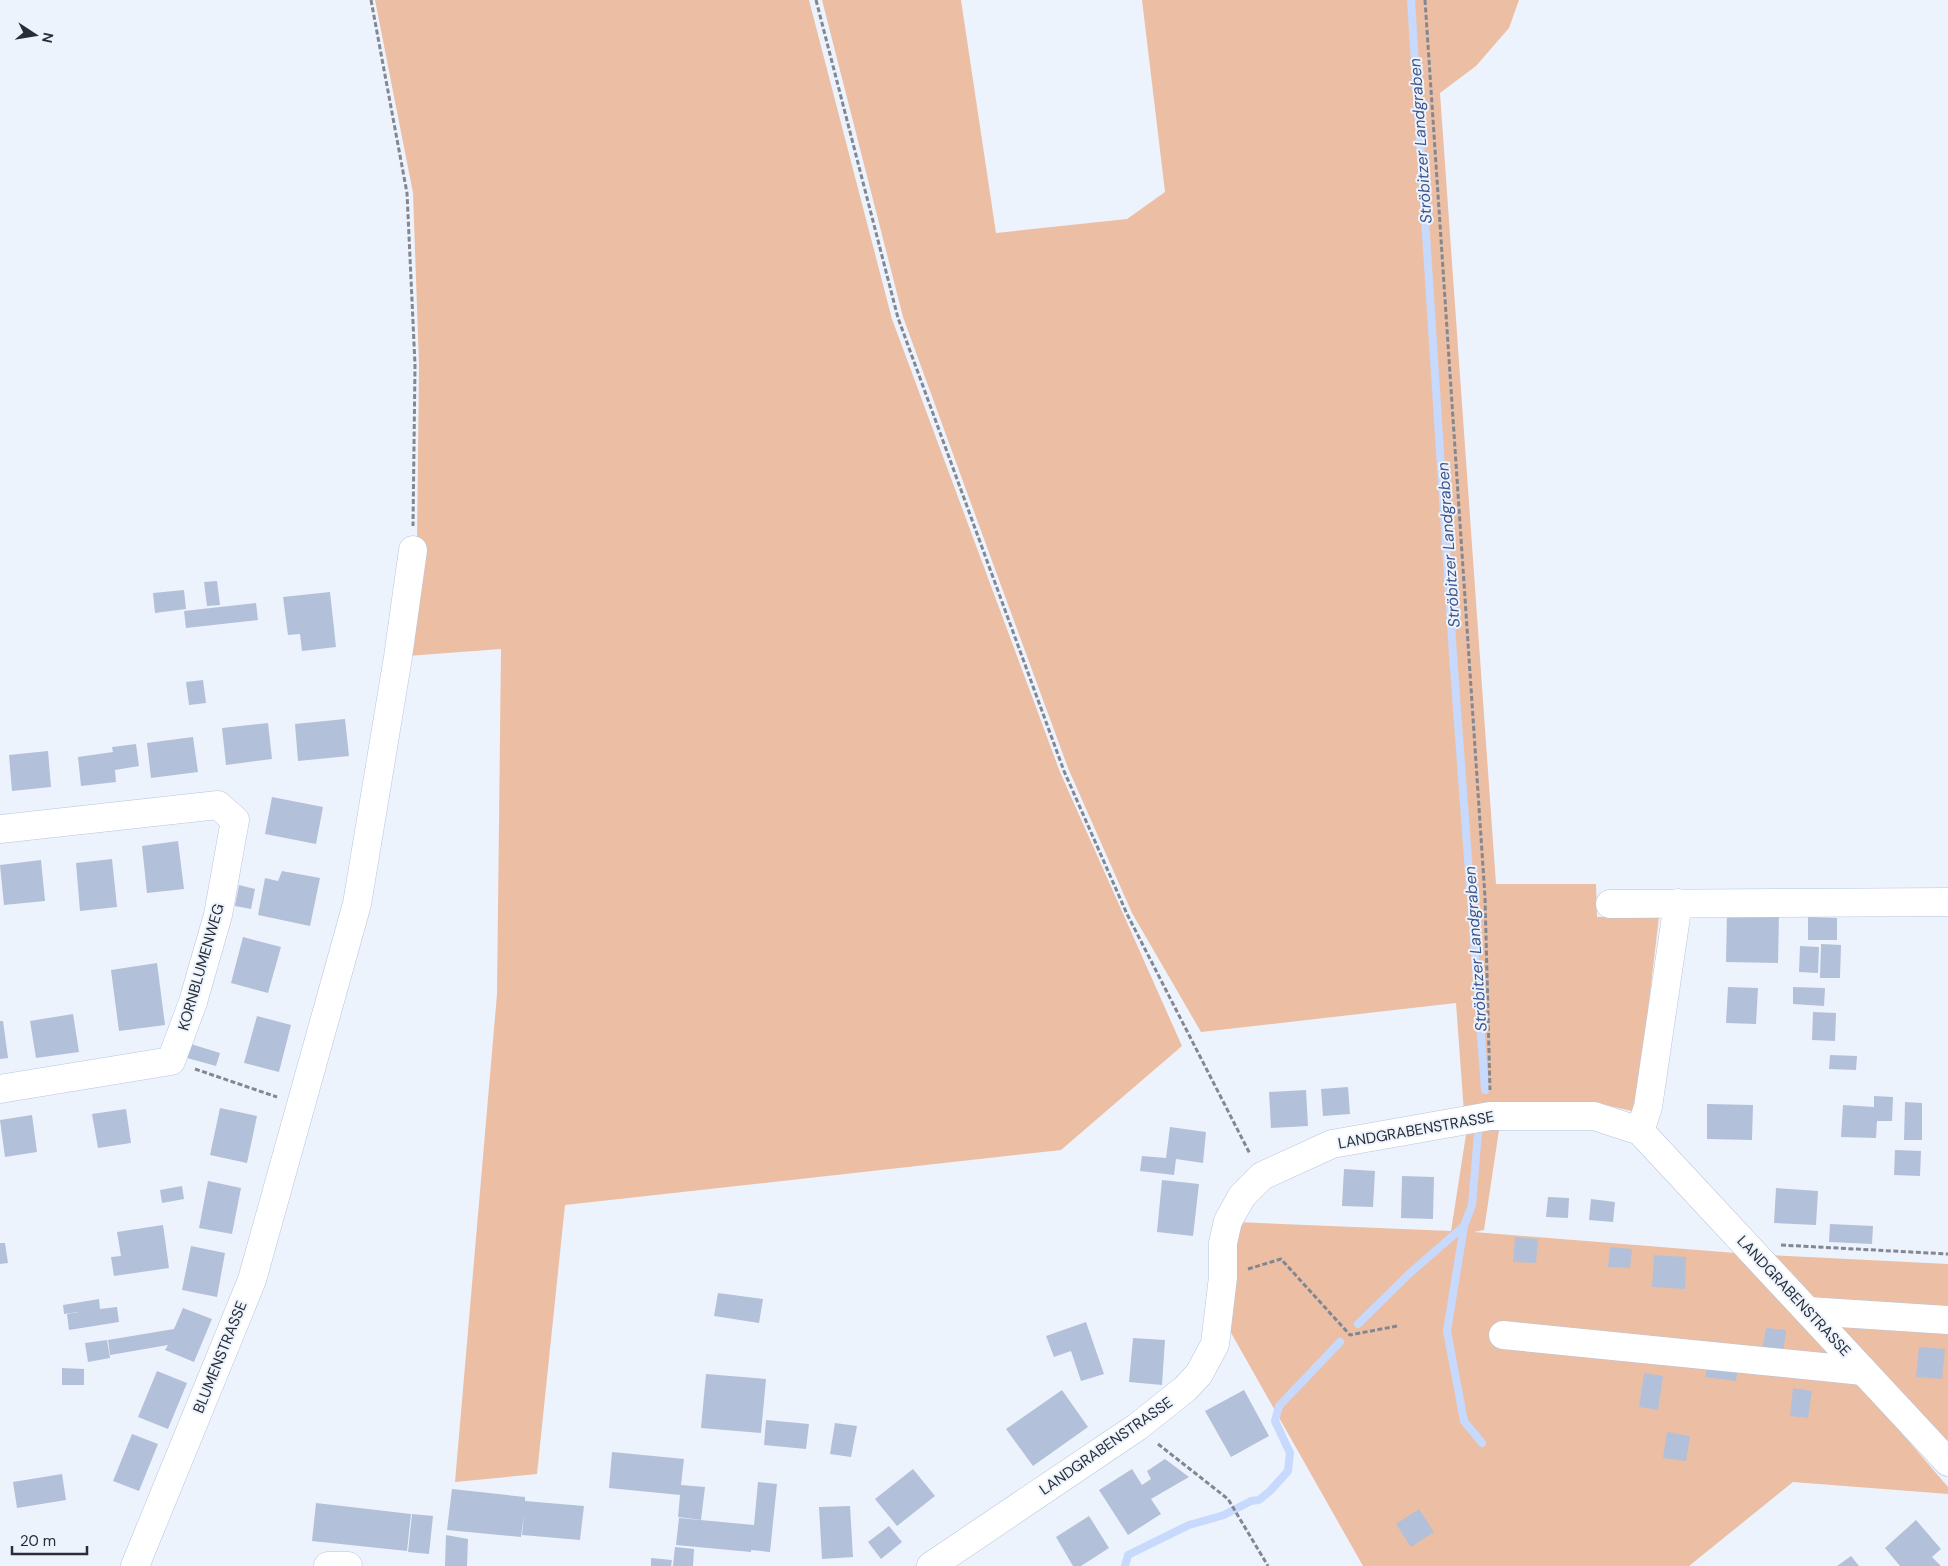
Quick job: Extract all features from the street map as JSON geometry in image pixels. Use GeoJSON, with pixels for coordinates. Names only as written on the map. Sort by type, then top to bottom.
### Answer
{"type":"FeatureCollection","features":[{"type":"Feature","properties":{"kind":"street","name":"BLUMENSTRASSE"},"geometry":{"type":"LineString","coordinates":[[136,1566],[252,1280],[357,904],[398,657],[413,550]]}},
{"type":"Feature","properties":{"kind":"street","name":"KORNBLUMENWEG"},"geometry":{"type":"LineString","coordinates":[[0,829],[218,805],[234,820],[218,915],[193,1002],[171,1061]]}},
{"type":"Feature","properties":{"kind":"street"},"geometry":{"type":"LineString","coordinates":[[1610,904],[1948,902]]}},
{"type":"Feature","properties":{"kind":"street"},"geometry":{"type":"LineString","coordinates":[[1640,1131],[1648,1107],[1678,903]]}},
{"type":"Feature","properties":{"kind":"street"},"geometry":{"type":"LineString","coordinates":[[0,1089],[171,1061]]}},
{"type":"Feature","properties":{"kind":"street","name":"LANDGRABENSTRASSE"},"geometry":{"type":"LineString","coordinates":[[931,1566],[1137,1427],[1185,1389],[1199,1374],[1215,1344],[1223,1277],[1223,1243],[1228,1221],[1242,1196],[1262,1176],[1332,1144],[1490,1116],[1594,1116],[1640,1131],[1752,1246],[1863,1371],[1936,1437],[1948,1462]]}},
{"type":"Feature","properties":{"kind":"street"},"geometry":{"type":"LineString","coordinates":[[1808,1311],[1948,1320]]}},
{"type":"Feature","properties":{"kind":"street"},"geometry":{"type":"LineString","coordinates":[[1503,1336],[1863,1371]]}},
{"type":"Feature","properties":{"kind":"street"},"geometry":{"type":"LineString","coordinates":[[328,1566],[348,1566]]}},
{"type":"Feature","properties":{"kind":"path"},"geometry":{"type":"LineString","coordinates":[[371,0],[407,193],[415,365],[413,550]]}},
{"type":"Feature","properties":{"kind":"path"},"geometry":{"type":"LineString","coordinates":[[816,0],[898,318],[1064,770],[1127,914],[1262,1176]]}},
{"type":"Feature","properties":{"kind":"path"},"geometry":{"type":"LineString","coordinates":[[1425,0],[1485,897],[1490,1116]]}},
{"type":"Feature","properties":{"kind":"path"},"geometry":{"type":"LineString","coordinates":[[171,1061],[300,1104]]}},
{"type":"Feature","properties":{"kind":"path"},"geometry":{"type":"LineString","coordinates":[[1752,1246],[1948,1254]]}},
{"type":"Feature","properties":{"kind":"path"},"geometry":{"type":"LineString","coordinates":[[1223,1277],[1281,1259],[1350,1335],[1397,1326]]}},
{"type":"Feature","properties":{"kind":"path"},"geometry":{"type":"LineString","coordinates":[[1137,1427],[1228,1499],[1268,1566]]}},
{"type":"Feature","properties":{"kind":"shaded area"},"geometry":{"type":"Polygon","coordinates":[[[375,0],[809,0],[892,319],[1060,772],[1182,1046],[1061,1150],[565,1205],[537,1474],[455,1482],[497,994],[501,649],[407,656],[417,542],[419,365],[413,193],[375,0]]]}},
{"type":"Feature","properties":{"kind":"shaded area"},"geometry":{"type":"Polygon","coordinates":[[[822,0],[961,0],[996,233],[1127,219],[1165,192],[1142,0],[1519,0],[1509,28],[1476,66],[1440,93],[1496,884],[1596,884],[1597,917],[1659,917],[1636,1112],[1597,1103],[1464,1113],[1456,1003],[1201,1032],[1132,913],[1068,768],[903,317],[822,0]]]}},
{"type":"Feature","properties":{"kind":"shaded area"},"geometry":{"type":"Polygon","coordinates":[[[1467,1128],[1499,1130],[1484,1230],[1474,1232],[1748,1254],[1948,1264],[1948,1452],[1754,1261],[1948,1487],[1948,1494],[1793,1482],[1689,1566],[1363,1566],[1226,1324],[1235,1222],[1451,1231],[1467,1128]]]}},
{"type":"Feature","properties":{"kind":"building"},"geometry":{"type":"Polygon","coordinates":[[[217,581],[220,605],[207,606],[204,582],[217,581]]]}},
{"type":"Feature","properties":{"kind":"building"},"geometry":{"type":"Polygon","coordinates":[[[184,590],[186,609],[155,613],[153,593],[184,590]]]}},
{"type":"Feature","properties":{"kind":"building"},"geometry":{"type":"Polygon","coordinates":[[[330,592],[336,647],[302,651],[300,634],[288,635],[283,597],[330,592]]]}},
{"type":"Feature","properties":{"kind":"building"},"geometry":{"type":"Polygon","coordinates":[[[256,603],[258,620],[186,628],[184,611],[256,603]]]}},
{"type":"Feature","properties":{"kind":"building"},"geometry":{"type":"Polygon","coordinates":[[[203,680],[206,703],[189,705],[186,682],[203,680]]]}},
{"type":"Feature","properties":{"kind":"building"},"geometry":{"type":"Polygon","coordinates":[[[345,719],[349,756],[298,761],[295,724],[345,719]]]}},
{"type":"Feature","properties":{"kind":"building"},"geometry":{"type":"Polygon","coordinates":[[[268,723],[272,759],[226,765],[222,728],[268,723]]]}},
{"type":"Feature","properties":{"kind":"building"},"geometry":{"type":"Polygon","coordinates":[[[193,737],[198,772],[151,778],[147,743],[193,737]]]}},
{"type":"Feature","properties":{"kind":"building"},"geometry":{"type":"Polygon","coordinates":[[[136,744],[139,766],[115,770],[116,782],[81,786],[78,757],[113,752],[112,747],[136,744]]]}},
{"type":"Feature","properties":{"kind":"building"},"geometry":{"type":"Polygon","coordinates":[[[48,751],[51,787],[12,791],[9,755],[48,751]]]}},
{"type":"Feature","properties":{"kind":"building"},"geometry":{"type":"Polygon","coordinates":[[[272,797],[323,807],[316,844],[265,834],[272,797]]]}},
{"type":"Feature","properties":{"kind":"building"},"geometry":{"type":"Polygon","coordinates":[[[178,841],[184,889],[147,893],[142,846],[178,841]]]}},
{"type":"Feature","properties":{"kind":"building"},"geometry":{"type":"Polygon","coordinates":[[[112,859],[117,907],[80,911],[76,863],[112,859]]]}},
{"type":"Feature","properties":{"kind":"building"},"geometry":{"type":"Polygon","coordinates":[[[41,860],[45,901],[4,905],[0,865],[41,860]]]}},
{"type":"Feature","properties":{"kind":"building"},"geometry":{"type":"Polygon","coordinates":[[[282,871],[320,878],[310,926],[258,915],[265,878],[278,881],[282,871]]]}},
{"type":"Feature","properties":{"kind":"building"},"geometry":{"type":"Polygon","coordinates":[[[239,885],[255,889],[251,909],[235,906],[239,885]]]}},
{"type":"Feature","properties":{"kind":"building"},"geometry":{"type":"Polygon","coordinates":[[[1727,912],[1779,913],[1778,963],[1726,962],[1727,912]]]}},
{"type":"Feature","properties":{"kind":"building"},"geometry":{"type":"Polygon","coordinates":[[[1808,917],[1837,918],[1837,940],[1808,940],[1808,917]]]}},
{"type":"Feature","properties":{"kind":"building"},"geometry":{"type":"Polygon","coordinates":[[[243,937],[281,947],[268,993],[231,983],[243,937]]]}},
{"type":"Feature","properties":{"kind":"building"},"geometry":{"type":"Polygon","coordinates":[[[1821,944],[1841,945],[1840,978],[1820,978],[1821,944]]]}},
{"type":"Feature","properties":{"kind":"building"},"geometry":{"type":"Polygon","coordinates":[[[1800,946],[1819,947],[1818,973],[1799,972],[1800,946]]]}},
{"type":"Feature","properties":{"kind":"building"},"geometry":{"type":"Polygon","coordinates":[[[157,963],[165,1025],[119,1031],[111,970],[157,963]]]}},
{"type":"Feature","properties":{"kind":"building"},"geometry":{"type":"Polygon","coordinates":[[[1728,987],[1758,988],[1756,1024],[1726,1023],[1728,987]]]}},
{"type":"Feature","properties":{"kind":"building"},"geometry":{"type":"Polygon","coordinates":[[[1793,987],[1825,988],[1824,1006],[1793,1004],[1793,987]]]}},
{"type":"Feature","properties":{"kind":"building"},"geometry":{"type":"Polygon","coordinates":[[[1813,1012],[1836,1013],[1835,1041],[1812,1040],[1813,1012]]]}},
{"type":"Feature","properties":{"kind":"building"},"geometry":{"type":"Polygon","coordinates":[[[73,1014],[79,1052],[36,1058],[30,1021],[73,1014]]]}},
{"type":"Feature","properties":{"kind":"building"},"geometry":{"type":"Polygon","coordinates":[[[257,1016],[291,1025],[279,1072],[244,1063],[257,1016]]]}},
{"type":"Feature","properties":{"kind":"building"},"geometry":{"type":"Polygon","coordinates":[[[0,1021],[3,1021],[8,1058],[0,1059],[0,1021]]]}},
{"type":"Feature","properties":{"kind":"building"},"geometry":{"type":"Polygon","coordinates":[[[191,1044],[220,1053],[216,1066],[187,1058],[191,1044]]]}},
{"type":"Feature","properties":{"kind":"building"},"geometry":{"type":"Polygon","coordinates":[[[1830,1055],[1857,1056],[1856,1070],[1829,1069],[1830,1055]]]}},
{"type":"Feature","properties":{"kind":"building"},"geometry":{"type":"Polygon","coordinates":[[[1348,1087],[1350,1114],[1323,1116],[1321,1089],[1348,1087]]]}},
{"type":"Feature","properties":{"kind":"building"},"geometry":{"type":"Polygon","coordinates":[[[1306,1090],[1308,1126],[1271,1128],[1269,1092],[1306,1090]]]}},
{"type":"Feature","properties":{"kind":"building"},"geometry":{"type":"Polygon","coordinates":[[[1874,1096],[1893,1097],[1892,1121],[1877,1121],[1876,1138],[1841,1137],[1843,1105],[1874,1107],[1874,1096]]]}},
{"type":"Feature","properties":{"kind":"building"},"geometry":{"type":"Polygon","coordinates":[[[1905,1102],[1922,1103],[1922,1140],[1904,1140],[1905,1102]]]}},
{"type":"Feature","properties":{"kind":"building"},"geometry":{"type":"Polygon","coordinates":[[[1707,1104],[1753,1105],[1752,1140],[1707,1139],[1707,1104]]]}},
{"type":"Feature","properties":{"kind":"building"},"geometry":{"type":"Polygon","coordinates":[[[220,1108],[257,1116],[247,1163],[210,1155],[220,1108]]]}},
{"type":"Feature","properties":{"kind":"building"},"geometry":{"type":"Polygon","coordinates":[[[126,1109],[131,1143],[98,1148],[92,1114],[126,1109]]]}},
{"type":"Feature","properties":{"kind":"building"},"geometry":{"type":"Polygon","coordinates":[[[32,1115],[37,1152],[5,1157],[0,1120],[32,1115]]]}},
{"type":"Feature","properties":{"kind":"building"},"geometry":{"type":"Polygon","coordinates":[[[1170,1127],[1206,1132],[1203,1163],[1176,1159],[1174,1175],[1140,1171],[1142,1156],[1166,1158],[1170,1127]]]}},
{"type":"Feature","properties":{"kind":"building"},"geometry":{"type":"Polygon","coordinates":[[[1895,1150],[1921,1151],[1920,1176],[1894,1175],[1895,1150]]]}},
{"type":"Feature","properties":{"kind":"building"},"geometry":{"type":"Polygon","coordinates":[[[1344,1169],[1375,1171],[1373,1207],[1342,1206],[1344,1169]]]}},
{"type":"Feature","properties":{"kind":"building"},"geometry":{"type":"Polygon","coordinates":[[[1402,1176],[1434,1177],[1433,1219],[1401,1218],[1402,1176]]]}},
{"type":"Feature","properties":{"kind":"building"},"geometry":{"type":"Polygon","coordinates":[[[1162,1180],[1199,1184],[1193,1236],[1157,1232],[1162,1180]]]}},
{"type":"Feature","properties":{"kind":"building"},"geometry":{"type":"Polygon","coordinates":[[[208,1181],[241,1188],[232,1234],[199,1228],[208,1181]]]}},
{"type":"Feature","properties":{"kind":"building"},"geometry":{"type":"Polygon","coordinates":[[[182,1186],[184,1199],[162,1203],[160,1190],[182,1186]]]}},
{"type":"Feature","properties":{"kind":"building"},"geometry":{"type":"Polygon","coordinates":[[[1776,1188],[1818,1191],[1816,1225],[1774,1223],[1776,1188]]]}},
{"type":"Feature","properties":{"kind":"building"},"geometry":{"type":"Polygon","coordinates":[[[1548,1197],[1569,1198],[1568,1218],[1546,1217],[1548,1197]]]}},
{"type":"Feature","properties":{"kind":"building"},"geometry":{"type":"Polygon","coordinates":[[[1591,1199],[1615,1202],[1613,1222],[1589,1220],[1591,1199]]]}},
{"type":"Feature","properties":{"kind":"building"},"geometry":{"type":"Polygon","coordinates":[[[1830,1224],[1873,1226],[1872,1244],[1829,1242],[1830,1224]]]}},
{"type":"Feature","properties":{"kind":"building"},"geometry":{"type":"Polygon","coordinates":[[[163,1225],[169,1268],[114,1276],[111,1257],[121,1256],[117,1232],[163,1225]]]}},
{"type":"Feature","properties":{"kind":"building"},"geometry":{"type":"Polygon","coordinates":[[[1515,1237],[1538,1239],[1536,1263],[1513,1262],[1515,1237]]]}},
{"type":"Feature","properties":{"kind":"building"},"geometry":{"type":"Polygon","coordinates":[[[0,1243],[5,1243],[8,1263],[0,1264],[0,1243]]]}},
{"type":"Feature","properties":{"kind":"building"},"geometry":{"type":"Polygon","coordinates":[[[191,1246],[225,1253],[217,1297],[182,1290],[191,1246]]]}},
{"type":"Feature","properties":{"kind":"building"},"geometry":{"type":"Polygon","coordinates":[[[1610,1247],[1632,1249],[1630,1268],[1608,1267],[1610,1247]]]}},
{"type":"Feature","properties":{"kind":"building"},"geometry":{"type":"Polygon","coordinates":[[[1654,1255],[1686,1257],[1685,1289],[1652,1287],[1654,1255]]]}},
{"type":"Feature","properties":{"kind":"building"},"geometry":{"type":"Polygon","coordinates":[[[718,1293],[763,1299],[759,1323],[714,1316],[718,1293]]]}},
{"type":"Feature","properties":{"kind":"building"},"geometry":{"type":"Polygon","coordinates":[[[99,1299],[100,1309],[117,1307],[119,1322],[69,1330],[67,1314],[85,1311],[64,1314],[63,1305],[99,1299]]]}},
{"type":"Feature","properties":{"kind":"building"},"geometry":{"type":"Polygon","coordinates":[[[183,1308],[212,1319],[194,1362],[165,1350],[168,1345],[110,1355],[108,1340],[174,1329],[183,1308]]]}},
{"type":"Feature","properties":{"kind":"building"},"geometry":{"type":"Polygon","coordinates":[[[1086,1322],[1104,1374],[1081,1381],[1071,1351],[1054,1357],[1046,1336],[1086,1322]]]}},
{"type":"Feature","properties":{"kind":"building"},"geometry":{"type":"Polygon","coordinates":[[[1766,1328],[1786,1330],[1783,1354],[1762,1351],[1766,1328]]]}},
{"type":"Feature","properties":{"kind":"building"},"geometry":{"type":"Polygon","coordinates":[[[1133,1338],[1165,1340],[1162,1385],[1129,1382],[1133,1338]]]}},
{"type":"Feature","properties":{"kind":"building"},"geometry":{"type":"Polygon","coordinates":[[[107,1340],[110,1358],[88,1362],[85,1343],[107,1340]]]}},
{"type":"Feature","properties":{"kind":"building"},"geometry":{"type":"Polygon","coordinates":[[[1919,1347],[1945,1349],[1942,1379],[1916,1377],[1919,1347]]]}},
{"type":"Feature","properties":{"kind":"building"},"geometry":{"type":"Polygon","coordinates":[[[1708,1361],[1738,1365],[1736,1381],[1705,1377],[1708,1361]]]}},
{"type":"Feature","properties":{"kind":"building"},"geometry":{"type":"Polygon","coordinates":[[[62,1368],[84,1369],[84,1385],[62,1385],[62,1368]]]}},
{"type":"Feature","properties":{"kind":"building"},"geometry":{"type":"Polygon","coordinates":[[[157,1371],[187,1383],[168,1429],[138,1417],[157,1371]]]}},
{"type":"Feature","properties":{"kind":"building"},"geometry":{"type":"Polygon","coordinates":[[[1644,1373],[1663,1376],[1658,1410],[1639,1407],[1644,1373]]]}},
{"type":"Feature","properties":{"kind":"building"},"geometry":{"type":"Polygon","coordinates":[[[706,1374],[766,1379],[761,1433],[701,1428],[706,1374]]]}},
{"type":"Feature","properties":{"kind":"building"},"geometry":{"type":"Polygon","coordinates":[[[1793,1388],[1812,1391],[1808,1418],[1790,1416],[1793,1388]]]}},
{"type":"Feature","properties":{"kind":"building"},"geometry":{"type":"Polygon","coordinates":[[[1062,1390],[1088,1427],[1033,1466],[1006,1429],[1062,1390]]]}},
{"type":"Feature","properties":{"kind":"building"},"geometry":{"type":"Polygon","coordinates":[[[1244,1390],[1269,1436],[1231,1457],[1205,1411],[1244,1390]]]}},
{"type":"Feature","properties":{"kind":"building"},"geometry":{"type":"Polygon","coordinates":[[[766,1420],[809,1424],[806,1449],[764,1445],[766,1420]]]}},
{"type":"Feature","properties":{"kind":"building"},"geometry":{"type":"Polygon","coordinates":[[[835,1423],[857,1426],[851,1457],[830,1454],[835,1423]]]}},
{"type":"Feature","properties":{"kind":"building"},"geometry":{"type":"Polygon","coordinates":[[[1667,1432],[1690,1436],[1686,1461],[1663,1458],[1667,1432]]]}},
{"type":"Feature","properties":{"kind":"building"},"geometry":{"type":"Polygon","coordinates":[[[132,1434],[158,1444],[139,1491],[113,1481],[132,1434]]]}},
{"type":"Feature","properties":{"kind":"building"},"geometry":{"type":"Polygon","coordinates":[[[612,1452],[684,1459],[681,1485],[705,1487],[701,1520],[678,1517],[680,1495],[609,1488],[612,1452]]]}},
{"type":"Feature","properties":{"kind":"building"},"geometry":{"type":"Polygon","coordinates":[[[1165,1459],[1189,1477],[1151,1499],[1161,1514],[1128,1535],[1099,1490],[1132,1469],[1142,1485],[1151,1479],[1147,1471],[1165,1459]]]}},
{"type":"Feature","properties":{"kind":"building"},"geometry":{"type":"Polygon","coordinates":[[[913,1469],[935,1496],[897,1526],[875,1499],[913,1469]]]}},
{"type":"Feature","properties":{"kind":"building"},"geometry":{"type":"Polygon","coordinates":[[[62,1474],[66,1500],[17,1508],[13,1482],[62,1474]]]}},
{"type":"Feature","properties":{"kind":"building"},"geometry":{"type":"Polygon","coordinates":[[[758,1482],[777,1484],[770,1552],[676,1545],[679,1518],[754,1525],[758,1482]]]}},
{"type":"Feature","properties":{"kind":"building"},"geometry":{"type":"Polygon","coordinates":[[[452,1489],[525,1497],[525,1501],[584,1506],[580,1540],[522,1535],[524,1514],[521,1537],[447,1530],[452,1489]]]}},
{"type":"Feature","properties":{"kind":"building"},"geometry":{"type":"Polygon","coordinates":[[[316,1503],[411,1514],[407,1551],[312,1541],[316,1503]]]}},
{"type":"Feature","properties":{"kind":"building"},"geometry":{"type":"Polygon","coordinates":[[[850,1506],[853,1557],[822,1559],[819,1507],[850,1506]]]}},
{"type":"Feature","properties":{"kind":"building"},"geometry":{"type":"Polygon","coordinates":[[[1419,1509],[1434,1532],[1411,1547],[1396,1524],[1419,1509]]]}},
{"type":"Feature","properties":{"kind":"building"},"geometry":{"type":"Polygon","coordinates":[[[412,1514],[433,1516],[429,1554],[408,1552],[412,1514]]]}},
{"type":"Feature","properties":{"kind":"building"},"geometry":{"type":"Polygon","coordinates":[[[1089,1516],[1109,1548],[1081,1566],[1073,1566],[1056,1537],[1089,1516]]]}},
{"type":"Feature","properties":{"kind":"building"},"geometry":{"type":"Polygon","coordinates":[[[1916,1520],[1941,1549],[1932,1557],[1941,1566],[1900,1566],[1885,1548],[1916,1520]]]}},
{"type":"Feature","properties":{"kind":"building"},"geometry":{"type":"Polygon","coordinates":[[[889,1526],[902,1542],[881,1559],[868,1542],[889,1526]]]}},
{"type":"Feature","properties":{"kind":"building"},"geometry":{"type":"Polygon","coordinates":[[[446,1535],[468,1539],[467,1566],[445,1566],[446,1535]]]}},
{"type":"Feature","properties":{"kind":"building"},"geometry":{"type":"Polygon","coordinates":[[[675,1547],[694,1549],[693,1566],[673,1566],[675,1547]]]}},
{"type":"Feature","properties":{"kind":"building"},"geometry":{"type":"Polygon","coordinates":[[[1851,1556],[1859,1566],[1837,1566],[1851,1556]]]}},
{"type":"Feature","properties":{"kind":"building"},"geometry":{"type":"Polygon","coordinates":[[[651,1558],[672,1560],[671,1566],[651,1566],[651,1558]]]}},
{"type":"Feature","properties":{"kind":"waterway","name":"Ströbitzer Landgraben"},"geometry":{"type":"LineString","coordinates":[[1411,0],[1453,655],[1485,1090]]}},
{"type":"Feature","properties":{"kind":"waterway","name":"Ströbitzer Landgraben"},"geometry":{"type":"LineString","coordinates":[[1358,1324],[1410,1273],[1464,1226],[1472,1205],[1478,1132]]}},
{"type":"Feature","properties":{"kind":"waterway"},"geometry":{"type":"LineString","coordinates":[[1464,1226],[1447,1331],[1464,1421],[1482,1443]]}},
{"type":"Feature","properties":{"kind":"waterway","name":"Ströbitzer Landgraben"},"geometry":{"type":"LineString","coordinates":[[1125,1566],[1128,1555],[1189,1525],[1224,1515],[1251,1501],[1259,1500],[1270,1491],[1288,1471],[1290,1453],[1275,1421],[1279,1406],[1340,1342]]}}]}
